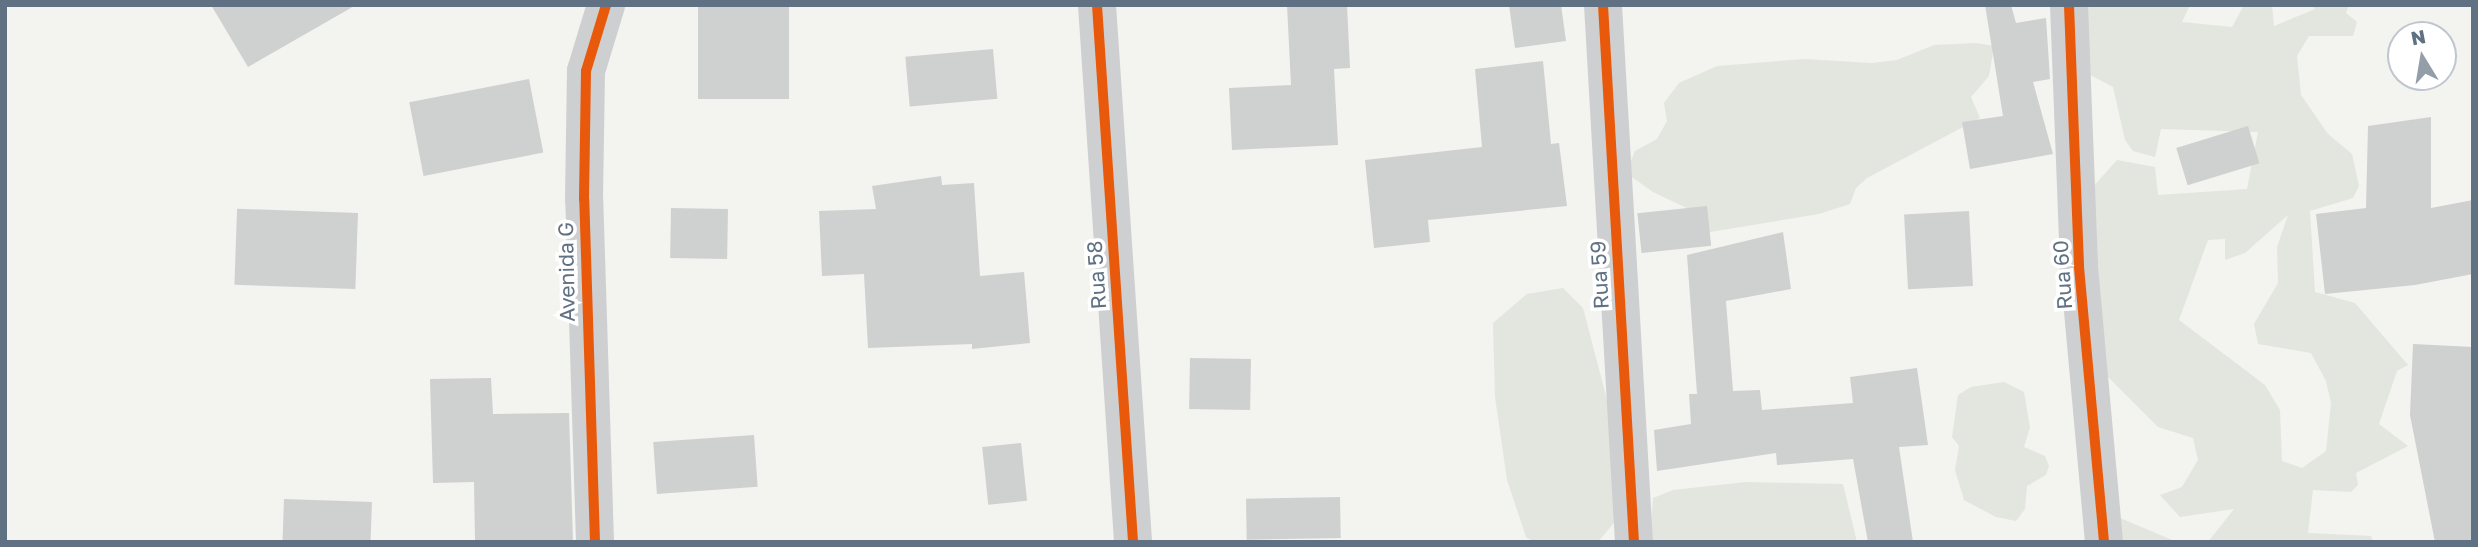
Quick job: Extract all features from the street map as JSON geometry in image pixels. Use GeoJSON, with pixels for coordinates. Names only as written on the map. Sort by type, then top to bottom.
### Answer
{"type":"FeatureCollection","features":[{"type":"Feature","properties":{"kind":"street","name":"Avenida G"},"geometry":{"type":"LineString","coordinates":[[595,542],[587,366],[586,71],[606,5]]}},
{"type":"Feature","properties":{"kind":"street","name":"Rua 58"},"geometry":{"type":"LineString","coordinates":[[1097,5],[1133,542]]}},
{"type":"Feature","properties":{"kind":"street","name":"Rua 59"},"geometry":{"type":"LineString","coordinates":[[1603,5],[1634,542]]}},
{"type":"Feature","properties":{"kind":"street","name":"Rua 60"},"geometry":{"type":"LineString","coordinates":[[2069,5],[2079,267],[2104,542]]}},
{"type":"Feature","properties":{"kind":"shaded area"},"geometry":{"type":"Polygon","coordinates":[[[2077,5],[2190,5],[2182,22],[2232,27],[2244,5],[2272,5],[2274,26],[2315,9],[2311,5],[2349,5],[2346,13],[2357,22],[2353,36],[2309,36],[2297,56],[2301,95],[2328,134],[2352,154],[2359,186],[2353,198],[2310,211],[2315,292],[2355,303],[2408,365],[2397,371],[2379,424],[2408,446],[2356,473],[2358,485],[2351,492],[2313,490],[2308,533],[2371,536],[2373,542],[2208,542],[2234,509],[2180,517],[2160,495],[2182,487],[2198,460],[2193,438],[2158,427],[2104,373],[2090,190],[2117,160],[2155,167],[2158,195],[2247,189],[2258,132],[2161,129],[2155,157],[2133,151],[2125,140],[2113,87],[2081,70],[2077,5]],[[2288,215],[2245,253],[2225,260],[2225,239],[2208,240],[2179,320],[2265,385],[2280,410],[2282,461],[2302,468],[2326,451],[2331,403],[2326,381],[2311,353],[2258,344],[2254,324],[2278,283],[2277,247],[2288,215]]]}},
{"type":"Feature","properties":{"kind":"shaded area"},"geometry":{"type":"Polygon","coordinates":[[[1976,43],[1994,46],[1989,76],[1971,97],[1980,118],[1867,178],[1856,188],[1850,204],[1819,214],[1692,235],[1697,213],[1653,192],[1626,173],[1635,151],[1657,139],[1667,121],[1664,103],[1679,83],[1717,66],[1804,59],[1872,63],[1897,60],[1934,45],[1976,43]]]}},
{"type":"Feature","properties":{"kind":"shaded area"},"geometry":{"type":"Polygon","coordinates":[[[1563,288],[1583,308],[1611,415],[1617,519],[1598,542],[1534,542],[1526,537],[1507,480],[1495,397],[1493,323],[1527,294],[1563,288]]]}},
{"type":"Feature","properties":{"kind":"shaded area"},"geometry":{"type":"Polygon","coordinates":[[[2004,382],[2024,392],[2030,427],[2024,447],[2045,456],[2049,466],[2046,475],[2027,486],[2025,509],[2016,521],[1996,517],[1964,500],[1955,470],[1959,446],[1952,437],[1958,395],[1971,387],[2004,382]]]}},
{"type":"Feature","properties":{"kind":"shaded area"},"geometry":{"type":"Polygon","coordinates":[[[1746,482],[1843,484],[1857,542],[1650,542],[1653,498],[1673,490],[1746,482]]]}},
{"type":"Feature","properties":{"kind":"shaded area"},"geometry":{"type":"Polygon","coordinates":[[[2101,510],[2177,542],[2106,542],[2101,510]]]}},
{"type":"Feature","properties":{"kind":"building"},"geometry":{"type":"Polygon","coordinates":[[[211,5],[356,5],[248,67],[211,5]]]}},
{"type":"Feature","properties":{"kind":"building"},"geometry":{"type":"Polygon","coordinates":[[[698,5],[789,5],[789,99],[698,99],[698,5]]]}},
{"type":"Feature","properties":{"kind":"building"},"geometry":{"type":"Polygon","coordinates":[[[1287,5],[1347,5],[1350,68],[1334,69],[1338,145],[1232,150],[1229,88],[1291,85],[1287,5]]]}},
{"type":"Feature","properties":{"kind":"building"},"geometry":{"type":"Polygon","coordinates":[[[1509,5],[1561,5],[1566,41],[1515,48],[1509,5]]]}},
{"type":"Feature","properties":{"kind":"building"},"geometry":{"type":"Polygon","coordinates":[[[1985,5],[2011,5],[2016,23],[2046,18],[2050,79],[2033,82],[2053,154],[1970,169],[1962,122],[2003,116],[1985,5]]]}},
{"type":"Feature","properties":{"kind":"building"},"geometry":{"type":"Polygon","coordinates":[[[993,49],[997,99],[910,106],[905,57],[993,49]]]}},
{"type":"Feature","properties":{"kind":"building"},"geometry":{"type":"Polygon","coordinates":[[[1543,61],[1551,144],[1559,143],[1567,206],[1428,220],[1430,242],[1374,248],[1365,160],[1482,147],[1475,69],[1543,61]]]}},
{"type":"Feature","properties":{"kind":"building"},"geometry":{"type":"Polygon","coordinates":[[[529,79],[543,153],[424,176],[409,102],[529,79]]]}},
{"type":"Feature","properties":{"kind":"building"},"geometry":{"type":"Polygon","coordinates":[[[2431,117],[2431,208],[2473,200],[2473,274],[2415,285],[2325,294],[2316,214],[2366,208],[2368,126],[2431,117]]]}},
{"type":"Feature","properties":{"kind":"building"},"geometry":{"type":"Polygon","coordinates":[[[2248,126],[2259,163],[2188,185],[2176,148],[2248,126]]]}},
{"type":"Feature","properties":{"kind":"building"},"geometry":{"type":"Polygon","coordinates":[[[941,176],[942,185],[974,183],[980,276],[1024,272],[1030,343],[972,349],[972,344],[868,348],[864,274],[822,276],[819,211],[876,209],[872,186],[941,176]]]}},
{"type":"Feature","properties":{"kind":"building"},"geometry":{"type":"Polygon","coordinates":[[[1707,206],[1711,246],[1642,253],[1637,213],[1707,206]]]}},
{"type":"Feature","properties":{"kind":"building"},"geometry":{"type":"Polygon","coordinates":[[[671,208],[728,209],[727,259],[670,258],[671,208]]]}},
{"type":"Feature","properties":{"kind":"building"},"geometry":{"type":"Polygon","coordinates":[[[237,209],[358,213],[355,289],[234,285],[237,209]]]}},
{"type":"Feature","properties":{"kind":"building"},"geometry":{"type":"Polygon","coordinates":[[[1969,211],[1973,286],[1908,289],[1904,214],[1969,211]]]}},
{"type":"Feature","properties":{"kind":"building"},"geometry":{"type":"Polygon","coordinates":[[[1783,232],[1791,289],[1726,301],[1733,391],[1760,390],[1762,410],[1853,403],[1850,377],[1917,368],[1928,445],[1899,447],[1913,542],[1868,542],[1853,459],[1777,465],[1776,453],[1657,471],[1654,430],[1691,424],[1689,394],[1697,394],[1687,255],[1783,232]]]}},
{"type":"Feature","properties":{"kind":"building"},"geometry":{"type":"Polygon","coordinates":[[[2413,344],[2473,347],[2473,542],[2435,542],[2410,415],[2413,344]]]}},
{"type":"Feature","properties":{"kind":"building"},"geometry":{"type":"Polygon","coordinates":[[[1190,358],[1251,359],[1250,410],[1189,409],[1190,358]]]}},
{"type":"Feature","properties":{"kind":"building"},"geometry":{"type":"Polygon","coordinates":[[[491,378],[493,414],[569,413],[573,542],[475,540],[474,482],[433,483],[430,379],[491,378]]]}},
{"type":"Feature","properties":{"kind":"building"},"geometry":{"type":"Polygon","coordinates":[[[754,435],[758,487],[657,494],[653,442],[754,435]]]}},
{"type":"Feature","properties":{"kind":"building"},"geometry":{"type":"Polygon","coordinates":[[[1021,443],[1027,501],[988,505],[982,447],[1021,443]]]}},
{"type":"Feature","properties":{"kind":"building"},"geometry":{"type":"Polygon","coordinates":[[[1340,497],[1341,538],[1247,540],[1246,499],[1340,497]]]}},
{"type":"Feature","properties":{"kind":"building"},"geometry":{"type":"Polygon","coordinates":[[[284,499],[372,502],[371,542],[282,542],[284,499]]]}},
{"type":"Feature","properties":{"kind":"cycle path"},"geometry":{"type":"LineString","coordinates":[[595,542],[584,199],[586,71],[606,5]]}},
{"type":"Feature","properties":{"kind":"cycle path"},"geometry":{"type":"LineString","coordinates":[[1097,5],[1133,542]]}},
{"type":"Feature","properties":{"kind":"cycle path"},"geometry":{"type":"LineString","coordinates":[[1603,5],[1634,542]]}},
{"type":"Feature","properties":{"kind":"cycle path"},"geometry":{"type":"LineString","coordinates":[[2069,5],[2079,267],[2104,542]]}}]}
